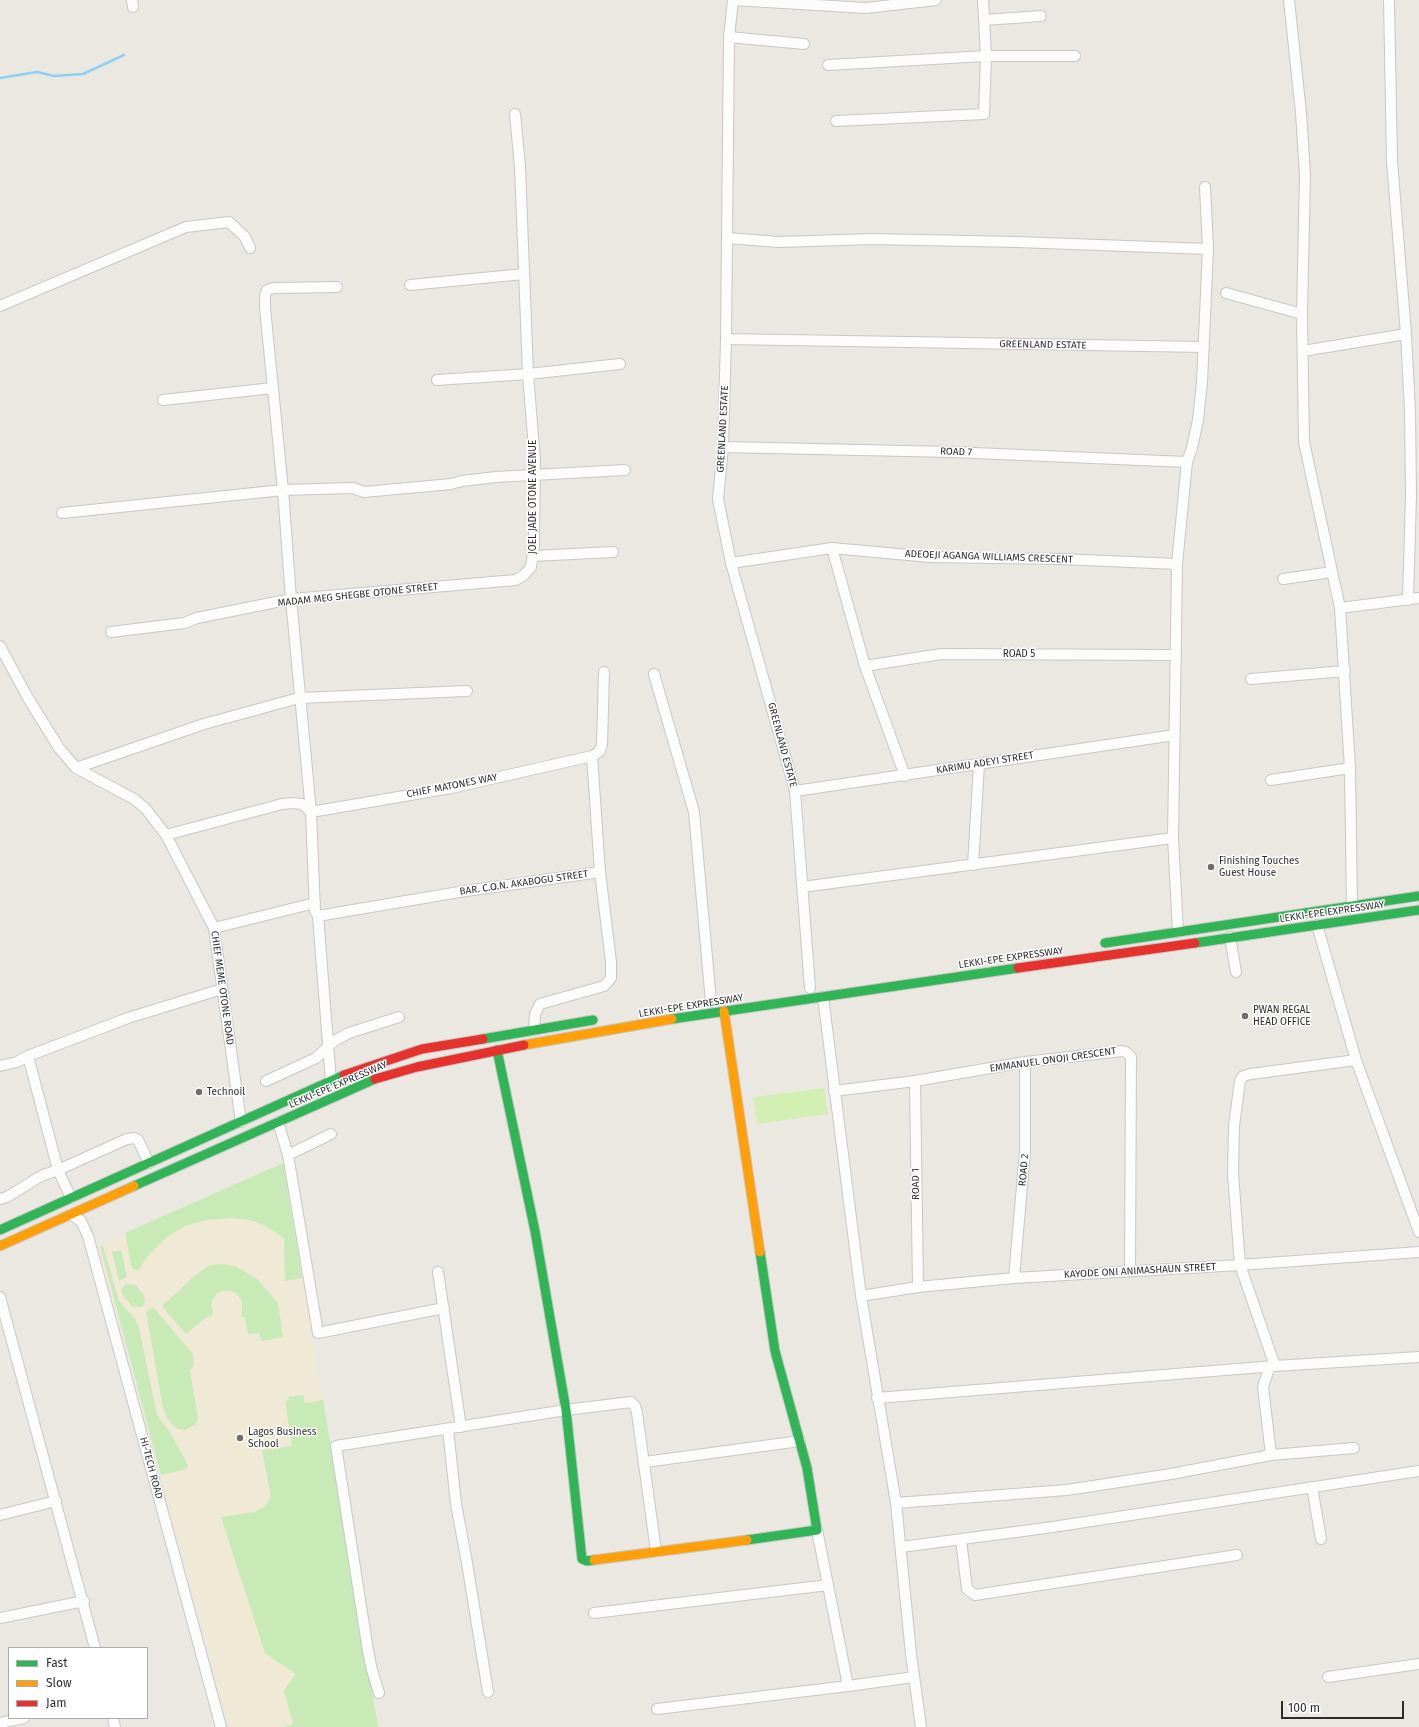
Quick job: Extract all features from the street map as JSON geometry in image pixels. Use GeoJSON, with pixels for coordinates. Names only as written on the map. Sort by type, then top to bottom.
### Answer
{"type":"FeatureCollection","features":[{"type":"Feature","properties":{"kind":"main road","name":"LEKKI-EPE EXPRESSWAY"},"geometry":{"type":"LineString","coordinates":[[1099,944],[1419,896]]}},
{"type":"Feature","properties":{"kind":"main road","name":"LEKKI-EPE EXPRESSWAY"},"geometry":{"type":"LineString","coordinates":[[0,1246],[384,1076],[417,1067],[497,1050],[657,1021],[1419,910]]}},
{"type":"Feature","properties":{"kind":"main road"},"geometry":{"type":"LineString","coordinates":[[932,969],[934,981]]}},
{"type":"Feature","properties":{"kind":"main road"},"geometry":{"type":"LineString","coordinates":[[497,1050],[536,1231],[566,1410],[582,1559],[587,1561],[656,1551],[781,1537],[817,1530],[807,1468],[774,1351],[724,1012]]}},
{"type":"Feature","properties":{"kind":"main road","name":"LEKKI-EPE EXPRESSWAY"},"geometry":{"type":"LineString","coordinates":[[0,1230],[372,1065],[422,1049],[602,1019]]}},
{"type":"Feature","properties":{"kind":"street"},"geometry":{"type":"LineString","coordinates":[[726,339],[730,37],[733,0],[866,8],[936,0]]}},
{"type":"Feature","properties":{"kind":"street"},"geometry":{"type":"LineString","coordinates":[[836,121],[984,114],[986,56],[983,0]]}},
{"type":"Feature","properties":{"kind":"street"},"geometry":{"type":"LineString","coordinates":[[1289,0],[1301,113],[1305,175],[1302,314],[1304,442],[1340,608],[1350,768],[1352,907]]}},
{"type":"Feature","properties":{"kind":"street"},"geometry":{"type":"LineString","coordinates":[[1389,0],[1392,161],[1406,334],[1414,409],[1415,496],[1408,600]]}},
{"type":"Feature","properties":{"kind":"street"},"geometry":{"type":"LineString","coordinates":[[984,20],[1041,16]]}},
{"type":"Feature","properties":{"kind":"street"},"geometry":{"type":"LineString","coordinates":[[730,37],[804,44]]}},
{"type":"Feature","properties":{"kind":"street"},"geometry":{"type":"LineString","coordinates":[[828,65],[986,56],[1075,56]]}},
{"type":"Feature","properties":{"kind":"street","name":"JOEL JADE OTONE AVENUE"},"geometry":{"type":"LineString","coordinates":[[515,114],[520,167],[528,374],[535,451],[533,556],[531,567]]}},
{"type":"Feature","properties":{"kind":"street"},"geometry":{"type":"LineString","coordinates":[[1178,932],[1173,838],[1175,735],[1174,655],[1177,564],[1188,462],[1198,420],[1204,347],[1208,249],[1205,187]]}},
{"type":"Feature","properties":{"kind":"street"},"geometry":{"type":"LineString","coordinates":[[0,306],[186,227],[229,222],[245,237],[250,248]]}},
{"type":"Feature","properties":{"kind":"street"},"geometry":{"type":"LineString","coordinates":[[727,238],[779,242],[880,240],[1017,242],[1208,249]]}},
{"type":"Feature","properties":{"kind":"street"},"geometry":{"type":"LineString","coordinates":[[410,285],[524,274]]}},
{"type":"Feature","properties":{"kind":"street"},"geometry":{"type":"LineString","coordinates":[[331,1082],[318,916],[315,911],[314,903],[311,812],[299,698],[283,490],[265,308],[267,290],[274,288],[337,287]]}},
{"type":"Feature","properties":{"kind":"street"},"geometry":{"type":"LineString","coordinates":[[1226,293],[1302,314]]}},
{"type":"Feature","properties":{"kind":"street"},"geometry":{"type":"LineString","coordinates":[[1303,351],[1406,334]]}},
{"type":"Feature","properties":{"kind":"street","name":"GREENLAND ESTATE"},"geometry":{"type":"LineString","coordinates":[[810,988],[795,791],[731,563],[718,500],[723,447],[726,339],[1204,347]]}},
{"type":"Feature","properties":{"kind":"street"},"geometry":{"type":"LineString","coordinates":[[437,380],[528,374],[620,364]]}},
{"type":"Feature","properties":{"kind":"street"},"geometry":{"type":"LineString","coordinates":[[163,400],[273,388]]}},
{"type":"Feature","properties":{"kind":"street","name":"ROAD 7"},"geometry":{"type":"LineString","coordinates":[[723,447],[951,452],[1188,462]]}},
{"type":"Feature","properties":{"kind":"street"},"geometry":{"type":"LineString","coordinates":[[62,513],[283,490],[353,488],[364,492],[451,484],[472,479],[534,474],[624,470]]}},
{"type":"Feature","properties":{"kind":"street"},"geometry":{"type":"LineString","coordinates":[[832,548],[865,666],[905,776]]}},
{"type":"Feature","properties":{"kind":"street","name":"ADEOEJI AGANGA WILLIAMS CRESCENT"},"geometry":{"type":"LineString","coordinates":[[731,563],[832,548],[930,557],[1060,559],[1177,564]]}},
{"type":"Feature","properties":{"kind":"street"},"geometry":{"type":"LineString","coordinates":[[533,556],[613,552]]}},
{"type":"Feature","properties":{"kind":"street","name":"MADAM MEG SHEGBE OTONE STREET"},"geometry":{"type":"LineString","coordinates":[[111,632],[184,624],[197,618],[291,599],[516,580],[524,575],[531,567]]}},
{"type":"Feature","properties":{"kind":"street"},"geometry":{"type":"LineString","coordinates":[[1283,579],[1332,572]]}},
{"type":"Feature","properties":{"kind":"street"},"geometry":{"type":"LineString","coordinates":[[1340,608],[1419,598]]}},
{"type":"Feature","properties":{"kind":"street"},"geometry":{"type":"LineString","coordinates":[[0,646],[28,698],[59,748],[76,768],[204,724],[299,698],[467,691]]}},
{"type":"Feature","properties":{"kind":"street","name":"ROAD 5"},"geometry":{"type":"LineString","coordinates":[[865,666],[941,654],[1174,655]]}},
{"type":"Feature","properties":{"kind":"street"},"geometry":{"type":"LineString","coordinates":[[1251,679],[1345,671]]}},
{"type":"Feature","properties":{"kind":"street"},"geometry":{"type":"LineString","coordinates":[[592,756],[599,752],[602,745],[604,672]]}},
{"type":"Feature","properties":{"kind":"street"},"geometry":{"type":"LineString","coordinates":[[654,674],[694,812],[711,1002]]}},
{"type":"Feature","properties":{"kind":"street","name":"KARIMU ADEYI STREET"},"geometry":{"type":"LineString","coordinates":[[795,791],[1175,735]]}},
{"type":"Feature","properties":{"kind":"street","name":"CHIEF MATONES WAY"},"geometry":{"type":"LineString","coordinates":[[311,812],[451,788],[592,756]]}},
{"type":"Feature","properties":{"kind":"street","name":"BAR. C.O.N. AKABOGU STREET"},"geometry":{"type":"LineString","coordinates":[[318,916],[459,892],[600,872],[592,756]]}},
{"type":"Feature","properties":{"kind":"street"},"geometry":{"type":"LineString","coordinates":[[973,865],[978,764]]}},
{"type":"Feature","properties":{"kind":"street","name":"CHIEF MEME OTONE ROAD"},"geometry":{"type":"LineString","coordinates":[[76,768],[134,799],[146,809],[166,835],[214,928],[241,1122]]}},
{"type":"Feature","properties":{"kind":"street"},"geometry":{"type":"LineString","coordinates":[[1271,780],[1350,768]]}},
{"type":"Feature","properties":{"kind":"street"},"geometry":{"type":"LineString","coordinates":[[166,835],[293,803],[302,804],[311,812]]}},
{"type":"Feature","properties":{"kind":"street"},"geometry":{"type":"LineString","coordinates":[[802,887],[1173,838]]}},
{"type":"Feature","properties":{"kind":"street"},"geometry":{"type":"LineString","coordinates":[[534,1030],[535,1014],[540,1004],[604,986],[611,978],[611,962],[600,872]]}},
{"type":"Feature","properties":{"kind":"street"},"geometry":{"type":"LineString","coordinates":[[214,928],[314,903]]}},
{"type":"Feature","properties":{"kind":"street"},"geometry":{"type":"LineString","coordinates":[[1317,925],[1356,1060],[1419,1232]]}},
{"type":"Feature","properties":{"kind":"street"},"geometry":{"type":"LineString","coordinates":[[1230,938],[1236,972]]}},
{"type":"Feature","properties":{"kind":"street"},"geometry":{"type":"LineString","coordinates":[[0,1066],[17,1062],[28,1056],[128,1018],[222,989]]}},
{"type":"Feature","properties":{"kind":"street"},"geometry":{"type":"LineString","coordinates":[[823,997],[861,1296],[877,1398],[896,1503],[920,1727]]}},
{"type":"Feature","properties":{"kind":"street"},"geometry":{"type":"LineString","coordinates":[[266,1081],[316,1058],[329,1046],[349,1033],[399,1017]]}},
{"type":"Feature","properties":{"kind":"street","name":"EMMANUEL ONOJI CRESCENT"},"geometry":{"type":"LineString","coordinates":[[834,1091],[915,1081],[1025,1062],[1122,1051],[1126,1052],[1131,1057],[1130,1270]]}},
{"type":"Feature","properties":{"kind":"street"},"geometry":{"type":"LineString","coordinates":[[28,1056],[60,1178],[70,1198]]}},
{"type":"Feature","properties":{"kind":"street"},"geometry":{"type":"LineString","coordinates":[[1271,1455],[1264,1387],[1265,1379],[1272,1366],[1240,1265],[1233,1174],[1234,1126],[1240,1081],[1243,1076],[1251,1074],[1356,1060]]}},
{"type":"Feature","properties":{"kind":"street","name":"ROAD 2"},"geometry":{"type":"LineString","coordinates":[[1014,1278],[1025,1151],[1025,1062]]}},
{"type":"Feature","properties":{"kind":"street","name":"ROAD 1"},"geometry":{"type":"LineString","coordinates":[[915,1081],[918,1286]]}},
{"type":"Feature","properties":{"kind":"street"},"geometry":{"type":"LineString","coordinates":[[278,1122],[288,1155],[318,1332],[444,1308]]}},
{"type":"Feature","properties":{"kind":"street"},"geometry":{"type":"LineString","coordinates":[[288,1155],[331,1134]]}},
{"type":"Feature","properties":{"kind":"street"},"geometry":{"type":"LineString","coordinates":[[0,1199],[7,1197],[42,1176],[134,1138],[138,1140],[149,1163]]}},
{"type":"Feature","properties":{"kind":"street","name":"HI-TECH ROAD"},"geometry":{"type":"LineString","coordinates":[[72,1215],[81,1221],[88,1236],[221,1727]]}},
{"type":"Feature","properties":{"kind":"street","name":"KAYODE ONI ANIMASHAUN STREET"},"geometry":{"type":"LineString","coordinates":[[861,1296],[918,1286],[1014,1278],[1130,1270],[1240,1265],[1419,1252]]}},
{"type":"Feature","properties":{"kind":"street"},"geometry":{"type":"LineString","coordinates":[[438,1272],[462,1427]]}},
{"type":"Feature","properties":{"kind":"street"},"geometry":{"type":"LineString","coordinates":[[0,1297],[84,1601],[95,1647]]}},
{"type":"Feature","properties":{"kind":"street"},"geometry":{"type":"LineString","coordinates":[[877,1398],[1272,1366],[1419,1357]]}},
{"type":"Feature","properties":{"kind":"street"},"geometry":{"type":"LineString","coordinates":[[379,1693],[368,1652],[336,1446],[566,1410],[631,1402],[635,1406],[637,1413],[656,1551]]}},
{"type":"Feature","properties":{"kind":"street"},"geometry":{"type":"LineString","coordinates":[[448,1429],[456,1504],[488,1692]]}},
{"type":"Feature","properties":{"kind":"street"},"geometry":{"type":"LineString","coordinates":[[644,1462],[800,1441]]}},
{"type":"Feature","properties":{"kind":"street"},"geometry":{"type":"LineString","coordinates":[[896,1503],[1067,1490],[1171,1474],[1271,1455],[1354,1448]]}},
{"type":"Feature","properties":{"kind":"street"},"geometry":{"type":"LineString","coordinates":[[901,1547],[961,1540],[1419,1471]]}},
{"type":"Feature","properties":{"kind":"street"},"geometry":{"type":"LineString","coordinates":[[1312,1487],[1321,1539]]}},
{"type":"Feature","properties":{"kind":"street"},"geometry":{"type":"LineString","coordinates":[[0,1515],[56,1501]]}},
{"type":"Feature","properties":{"kind":"street"},"geometry":{"type":"LineString","coordinates":[[817,1530],[848,1686]]}},
{"type":"Feature","properties":{"kind":"street"},"geometry":{"type":"LineString","coordinates":[[961,1540],[968,1589],[975,1594],[1237,1556]]}},
{"type":"Feature","properties":{"kind":"street"},"geometry":{"type":"LineString","coordinates":[[594,1613],[828,1585]]}},
{"type":"Feature","properties":{"kind":"street"},"geometry":{"type":"LineString","coordinates":[[0,1618],[84,1601]]}},
{"type":"Feature","properties":{"kind":"street"},"geometry":{"type":"LineString","coordinates":[[1328,1677],[1419,1664]]}},
{"type":"Feature","properties":{"kind":"street"},"geometry":{"type":"LineString","coordinates":[[657,1709],[914,1677]]}},
{"type":"Feature","properties":{"kind":"street"},"geometry":{"type":"LineString","coordinates":[[0,1723],[19,1719]]}},
{"type":"Feature","properties":{"kind":"shaded area","name":"Lagos Business School"},"geometry":{"type":"Polygon","coordinates":[[[283,1163],[378,1727],[229,1727],[100,1246],[110,1244],[109,1239],[125,1237],[125,1233],[283,1163]]]}},
{"type":"Feature","properties":{"kind":"green space"},"geometry":{"type":"Polygon","coordinates":[[[824,1088],[828,1114],[757,1124],[753,1097],[824,1088]]]}},
{"type":"Feature","properties":{"kind":"green space"},"geometry":{"type":"Polygon","coordinates":[[[283,1163],[302,1278],[285,1281],[284,1238],[264,1225],[250,1220],[232,1218],[206,1220],[185,1226],[167,1237],[148,1256],[138,1271],[132,1268],[125,1233],[283,1163]]]}},
{"type":"Feature","properties":{"kind":"green space"},"geometry":{"type":"Polygon","coordinates":[[[100,1246],[103,1246],[119,1301],[136,1320],[139,1328],[157,1415],[169,1431],[188,1465],[186,1469],[161,1475],[100,1246]]]}},
{"type":"Feature","properties":{"kind":"green space"},"geometry":{"type":"Polygon","coordinates":[[[121,1250],[127,1277],[119,1281],[112,1252],[121,1250]]]}},
{"type":"Feature","properties":{"kind":"green space"},"geometry":{"type":"Polygon","coordinates":[[[222,1264],[235,1266],[257,1279],[278,1303],[283,1337],[261,1341],[259,1333],[248,1334],[245,1317],[242,1317],[242,1301],[236,1293],[231,1291],[222,1291],[217,1293],[212,1301],[211,1306],[213,1313],[211,1316],[205,1318],[186,1334],[162,1306],[198,1273],[210,1265],[222,1264]]]}},
{"type":"Feature","properties":{"kind":"green space"},"geometry":{"type":"Polygon","coordinates":[[[126,1284],[135,1285],[143,1294],[145,1300],[143,1306],[132,1306],[124,1297],[121,1291],[126,1284]]]}},
{"type":"Feature","properties":{"kind":"green space"},"geometry":{"type":"Polygon","coordinates":[[[153,1307],[193,1354],[194,1366],[190,1370],[198,1419],[195,1425],[185,1430],[178,1429],[168,1420],[163,1408],[146,1312],[153,1307]]]}},
{"type":"Feature","properties":{"kind":"green space"},"geometry":{"type":"Polygon","coordinates":[[[303,1395],[305,1403],[323,1400],[378,1727],[283,1727],[293,1724],[284,1690],[296,1674],[265,1653],[221,1517],[255,1512],[265,1506],[271,1497],[262,1450],[292,1446],[285,1401],[289,1400],[288,1397],[303,1395]]]}},
{"type":"Feature","properties":{"kind":"waterway"},"geometry":{"type":"LineString","coordinates":[[0,78],[37,72],[54,76],[83,74],[124,55]]}},
{"type":"Feature","properties":{"kind":"traffic: fast"},"geometry":{"type":"LineString","coordinates":[[1105,943],[1419,896]]}},
{"type":"Feature","properties":{"kind":"traffic: fast"},"geometry":{"type":"LineString","coordinates":[[1195,943],[1419,910]]}},
{"type":"Feature","properties":{"kind":"traffic: fast"},"geometry":{"type":"LineString","coordinates":[[672,1019],[1018,968]]}},
{"type":"Feature","properties":{"kind":"traffic: fast"},"geometry":{"type":"LineString","coordinates":[[483,1039],[593,1020]]}},
{"type":"Feature","properties":{"kind":"traffic: fast"},"geometry":{"type":"LineString","coordinates":[[497,1050],[535,1231],[566,1410],[582,1559],[587,1561],[594,1560]]}},
{"type":"Feature","properties":{"kind":"traffic: fast"},"geometry":{"type":"LineString","coordinates":[[0,1230],[344,1075]]}},
{"type":"Feature","properties":{"kind":"traffic: fast"},"geometry":{"type":"LineString","coordinates":[[134,1186],[375,1079]]}},
{"type":"Feature","properties":{"kind":"traffic: fast"},"geometry":{"type":"LineString","coordinates":[[747,1540],[817,1530],[807,1468],[775,1351],[760,1252]]}},
{"type":"Feature","properties":{"kind":"traffic: slow"},"geometry":{"type":"LineString","coordinates":[[724,1011],[760,1252]]}},
{"type":"Feature","properties":{"kind":"traffic: slow"},"geometry":{"type":"LineString","coordinates":[[524,1045],[672,1019]]}},
{"type":"Feature","properties":{"kind":"traffic: slow"},"geometry":{"type":"LineString","coordinates":[[0,1246],[134,1186]]}},
{"type":"Feature","properties":{"kind":"traffic: slow"},"geometry":{"type":"LineString","coordinates":[[594,1560],[747,1540]]}},
{"type":"Feature","properties":{"kind":"traffic: jam"},"geometry":{"type":"LineString","coordinates":[[1018,968],[1195,943]]}},
{"type":"Feature","properties":{"kind":"traffic: jam"},"geometry":{"type":"LineString","coordinates":[[344,1075],[422,1049],[483,1039]]}},
{"type":"Feature","properties":{"kind":"traffic: jam"},"geometry":{"type":"LineString","coordinates":[[375,1079],[417,1067],[524,1045]]}},
{"type":"Feature","properties":{"kind":"place","name":"Finishing Touches Guest House"},"geometry":{"type":"Point","coordinates":[1211,867]}},
{"type":"Feature","properties":{"kind":"place","name":"PWAN REGAL HEAD OFFICE"},"geometry":{"type":"Point","coordinates":[1245,1016]}},
{"type":"Feature","properties":{"kind":"place","name":"Technoil"},"geometry":{"type":"Point","coordinates":[199,1092]}},
{"type":"Feature","properties":{"kind":"place","name":"Lagos Business School"},"geometry":{"type":"Point","coordinates":[240,1438]}}]}
